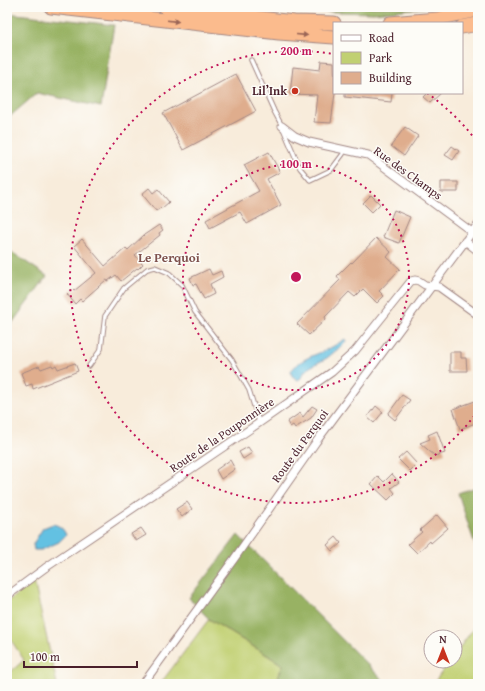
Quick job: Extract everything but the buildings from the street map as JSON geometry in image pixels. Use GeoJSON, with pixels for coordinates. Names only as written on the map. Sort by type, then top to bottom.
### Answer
{"type":"FeatureCollection","features":[{"type":"Feature","properties":{"kind":"highway"},"geometry":{"type":"LineString","coordinates":[[51,7],[279,33],[333,37]]}},
{"type":"Feature","properties":{"kind":"highway"},"geometry":{"type":"LineString","coordinates":[[165,7],[294,22],[333,23]]}},
{"type":"Feature","properties":{"kind":"highway"},"geometry":{"type":"LineString","coordinates":[[402,22],[437,19],[478,10]]}},
{"type":"Feature","properties":{"kind":"highway"},"geometry":{"type":"LineString","coordinates":[[463,27],[478,24]]}},
{"type":"Feature","properties":{"kind":"street","name":"Rue des Champs"},"geometry":{"type":"LineString","coordinates":[[282,126],[296,136],[310,142],[368,155],[472,232]]}},
{"type":"Feature","properties":{"kind":"street","name":"Route du Perquoi"},"geometry":{"type":"LineString","coordinates":[[144,684],[316,442],[478,224]]}},
{"type":"Feature","properties":{"kind":"street"},"geometry":{"type":"LineString","coordinates":[[465,241],[478,251]]}},
{"type":"Feature","properties":{"kind":"street","name":"Route de la Pouponnière"},"geometry":{"type":"LineString","coordinates":[[7,596],[45,568],[332,372],[355,351],[411,281],[419,281],[425,285],[431,286]]}},
{"type":"Feature","properties":{"kind":"street"},"geometry":{"type":"LineString","coordinates":[[431,286],[439,286],[478,315]]}},
{"type":"Feature","properties":{"kind":"lane"},"geometry":{"type":"LineString","coordinates":[[251,60],[300,168],[310,180],[331,170],[343,154],[344,150]]}},
{"type":"Feature","properties":{"kind":"lane"},"geometry":{"type":"LineString","coordinates":[[89,366],[101,349],[105,316],[124,288],[147,269],[155,267],[169,274],[182,285],[195,312],[232,360],[249,390],[259,423]]}},
{"type":"Feature","properties":{"kind":"green space"},"geometry":{"type":"Polygon","coordinates":[[[264,7],[433,7],[374,13],[295,11],[264,7]]]}},
{"type":"Feature","properties":{"kind":"green space"},"geometry":{"type":"Polygon","coordinates":[[[7,13],[114,25],[101,107],[37,93],[7,119],[7,13]]]}},
{"type":"Feature","properties":{"kind":"green space"},"geometry":{"type":"Polygon","coordinates":[[[7,249],[47,276],[7,330],[7,249]]]}},
{"type":"Feature","properties":{"kind":"green space"},"geometry":{"type":"Polygon","coordinates":[[[478,486],[478,554],[458,493],[478,486]]]}},
{"type":"Feature","properties":{"kind":"green space"},"geometry":{"type":"Polygon","coordinates":[[[238,535],[387,684],[275,684],[283,665],[209,619],[189,598],[238,535]]]}},
{"type":"Feature","properties":{"kind":"green space"},"geometry":{"type":"Polygon","coordinates":[[[34,581],[57,684],[7,684],[7,675],[24,660],[7,634],[7,602],[34,581]]]}},
{"type":"Feature","properties":{"kind":"green space"},"geometry":{"type":"Polygon","coordinates":[[[209,619],[283,665],[275,684],[160,684],[209,619]]]}},
{"type":"Feature","properties":{"kind":"green space"},"geometry":{"type":"Polygon","coordinates":[[[478,622],[478,684],[433,684],[444,669],[463,669],[463,643],[478,622]]]}},
{"type":"Feature","properties":{"kind":"water"},"geometry":{"type":"Polygon","coordinates":[[[345,339],[346,341],[344,344],[327,358],[310,367],[305,371],[301,378],[298,380],[292,376],[291,371],[299,363],[345,339]]]}},
{"type":"Feature","properties":{"kind":"water"},"geometry":{"type":"Polygon","coordinates":[[[53,524],[61,528],[66,535],[59,542],[41,550],[34,550],[33,544],[43,528],[53,524]]]}},
{"type":"Feature","properties":{"kind":"place","name":"Lil’Ink"},"geometry":{"type":"Point","coordinates":[295,91]}},
{"type":"Feature","properties":{"kind":"district","name":"Le Perquoi"},"geometry":{"type":"Point","coordinates":[169,257]}}]}
